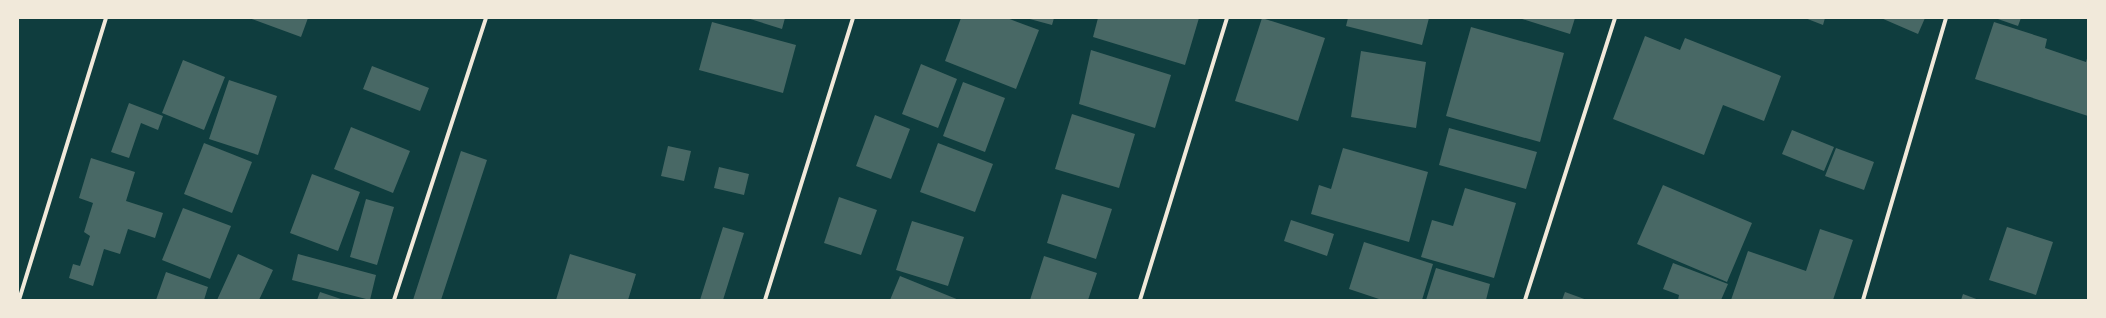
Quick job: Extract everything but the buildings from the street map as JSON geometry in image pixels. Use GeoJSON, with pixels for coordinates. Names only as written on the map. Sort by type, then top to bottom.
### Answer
{"type":"FeatureCollection","features":[{"type":"Feature","properties":{"kind":"street"},"geometry":{"type":"LineString","coordinates":[[19,300],[106,18]]}},
{"type":"Feature","properties":{"kind":"street"},"geometry":{"type":"LineString","coordinates":[[394,300],[486,18]]}},
{"type":"Feature","properties":{"kind":"street"},"geometry":{"type":"LineString","coordinates":[[765,300],[853,18]]}},
{"type":"Feature","properties":{"kind":"street"},"geometry":{"type":"LineString","coordinates":[[1140,300],[1227,18]]}},
{"type":"Feature","properties":{"kind":"street"},"geometry":{"type":"LineString","coordinates":[[1525,300],[1615,18]]}},
{"type":"Feature","properties":{"kind":"street"},"geometry":{"type":"LineString","coordinates":[[1863,300],[1946,18]]}}]}
